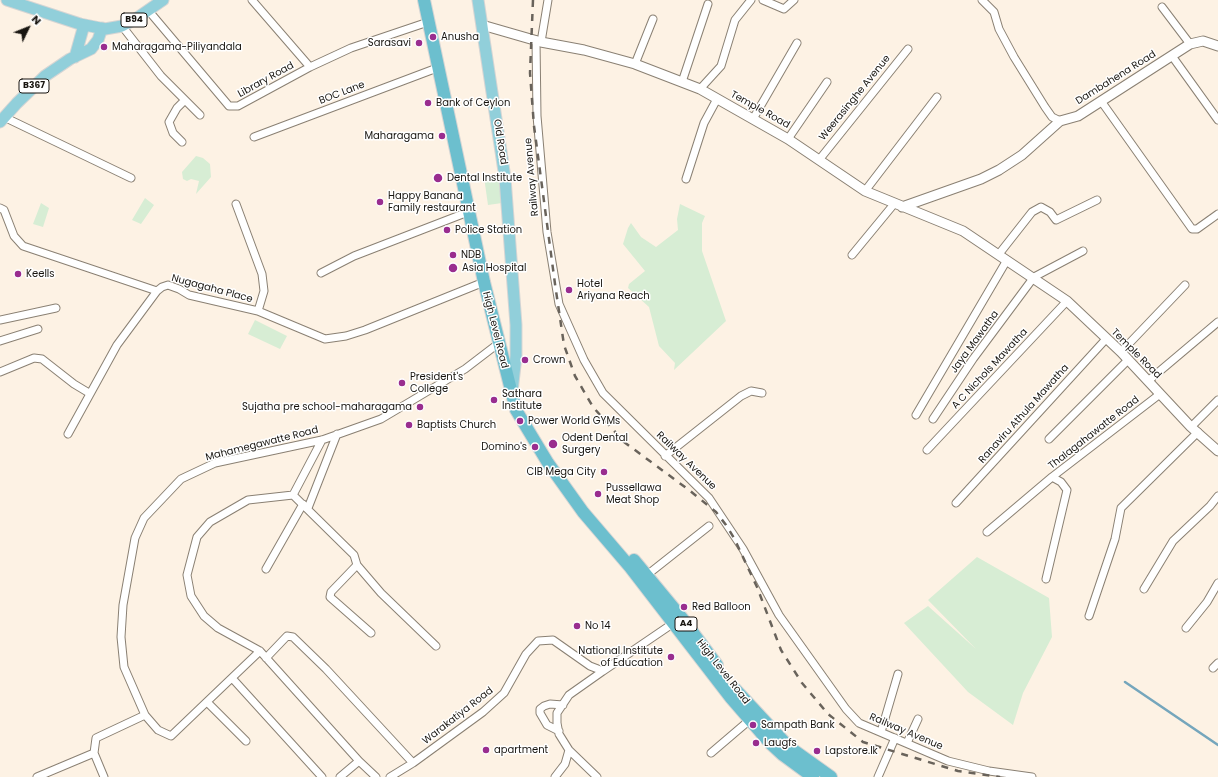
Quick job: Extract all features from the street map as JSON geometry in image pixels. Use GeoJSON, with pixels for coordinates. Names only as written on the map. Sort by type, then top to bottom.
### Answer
{"type":"FeatureCollection","features":[{"type":"Feature","properties":{"kind":"highway","name":"High Level Road"},"geometry":{"type":"LineString","coordinates":[[424,0],[437,68],[494,328],[516,410],[548,464],[583,512],[678,621],[737,693],[753,717],[783,755],[813,777]]}},
{"type":"Feature","properties":{"kind":"highway","name":"High Level Road"},"geometry":{"type":"LineString","coordinates":[[548,464],[588,507],[647,575],[678,621]]}},
{"type":"Feature","properties":{"kind":"highway","name":"High Level Road"},"geometry":{"type":"LineString","coordinates":[[753,717],[789,747],[828,776]]}},
{"type":"Feature","properties":{"kind":"main road","name":"B94"},"geometry":{"type":"LineString","coordinates":[[7,0],[84,25],[102,28],[122,26],[163,0]]}},
{"type":"Feature","properties":{"kind":"main road","name":"Old Road"},"geometry":{"type":"LineString","coordinates":[[478,0],[505,178],[516,325],[516,356],[512,394]]}},
{"type":"Feature","properties":{"kind":"main road"},"geometry":{"type":"LineString","coordinates":[[74,57],[84,25]]}},
{"type":"Feature","properties":{"kind":"main road","name":"B367"},"geometry":{"type":"LineString","coordinates":[[2,120],[45,76],[74,57],[91,50],[98,40],[102,28]]}},
{"type":"Feature","properties":{"kind":"main road"},"geometry":{"type":"LineString","coordinates":[[494,328],[505,333],[516,325]]}},
{"type":"Feature","properties":{"kind":"street"},"geometry":{"type":"LineString","coordinates":[[252,0],[310,67]]}},
{"type":"Feature","properties":{"kind":"street","name":"Railway Avenue"},"geometry":{"type":"LineString","coordinates":[[548,0],[539,41],[538,116],[547,232],[559,304],[584,360],[603,393],[709,498],[743,549],[779,615],[846,709],[859,723],[948,761],[989,771],[1032,777]]}},
{"type":"Feature","properties":{"kind":"street"},"geometry":{"type":"LineString","coordinates":[[700,88],[721,66],[735,20],[750,0]]}},
{"type":"Feature","properties":{"kind":"street"},"geometry":{"type":"LineString","coordinates":[[763,0],[784,9],[794,0]]}},
{"type":"Feature","properties":{"kind":"street"},"geometry":{"type":"LineString","coordinates":[[982,0],[994,12],[999,29],[1014,58],[1045,107],[1052,116],[1060,121]]}},
{"type":"Feature","properties":{"kind":"street"},"geometry":{"type":"LineString","coordinates":[[682,82],[708,4]]}},
{"type":"Feature","properties":{"kind":"street"},"geometry":{"type":"LineString","coordinates":[[1162,7],[1190,44],[1203,41],[1218,46]]}},
{"type":"Feature","properties":{"kind":"street","name":"Library Road"},"geometry":{"type":"LineString","coordinates":[[148,10],[229,106],[238,106],[310,67],[351,48],[428,22]]}},
{"type":"Feature","properties":{"kind":"street"},"geometry":{"type":"LineString","coordinates":[[635,64],[653,19]]}},
{"type":"Feature","properties":{"kind":"street","name":"Temple Road"},"geometry":{"type":"LineString","coordinates":[[482,25],[539,41],[584,50],[635,64],[700,88],[788,139],[865,191],[963,231],[1068,302],[1121,352],[1194,429],[1218,451]]}},
{"type":"Feature","properties":{"kind":"street"},"geometry":{"type":"LineString","coordinates":[[122,26],[161,76],[200,116]]}},
{"type":"Feature","properties":{"kind":"street"},"geometry":{"type":"LineString","coordinates":[[753,119],[797,43]]}},
{"type":"Feature","properties":{"kind":"street","name":"Dambahena Road"},"geometry":{"type":"LineString","coordinates":[[898,205],[981,179],[999,170],[1022,155],[1060,121],[1078,116],[1190,44]]}},
{"type":"Feature","properties":{"kind":"street","name":"Weerasinghe Avenue"},"geometry":{"type":"LineString","coordinates":[[819,160],[908,49]]}},
{"type":"Feature","properties":{"kind":"street"},"geometry":{"type":"LineString","coordinates":[[1172,56],[1218,120]]}},
{"type":"Feature","properties":{"kind":"street","name":"BOC Lane"},"geometry":{"type":"LineString","coordinates":[[254,137],[437,68]]}},
{"type":"Feature","properties":{"kind":"street"},"geometry":{"type":"LineString","coordinates":[[788,139],[827,82]]}},
{"type":"Feature","properties":{"kind":"street"},"geometry":{"type":"LineString","coordinates":[[865,191],[937,98]]}},
{"type":"Feature","properties":{"kind":"street"},"geometry":{"type":"LineString","coordinates":[[686,179],[704,123],[717,99]]}},
{"type":"Feature","properties":{"kind":"street"},"geometry":{"type":"LineString","coordinates":[[182,142],[173,133],[169,122],[177,108],[185,100]]}},
{"type":"Feature","properties":{"kind":"street"},"geometry":{"type":"LineString","coordinates":[[1101,101],[1192,229],[1197,228],[1218,214]]}},
{"type":"Feature","properties":{"kind":"street"},"geometry":{"type":"LineString","coordinates":[[2,120],[130,178]]}},
{"type":"Feature","properties":{"kind":"street"},"geometry":{"type":"LineString","coordinates":[[916,415],[1003,257],[1032,212],[1041,207],[1050,212],[1056,220],[1096,200]]}},
{"type":"Feature","properties":{"kind":"street"},"geometry":{"type":"LineString","coordinates":[[236,204],[262,274],[264,290],[258,311]]}},
{"type":"Feature","properties":{"kind":"street"},"geometry":{"type":"LineString","coordinates":[[852,255],[898,205]]}},
{"type":"Feature","properties":{"kind":"street","name":"Nugagaha Place"},"geometry":{"type":"LineString","coordinates":[[0,208],[4,210],[14,236],[23,246],[157,291],[168,285],[189,295],[258,311],[325,339],[346,336],[365,330],[484,282]]}},
{"type":"Feature","properties":{"kind":"street"},"geometry":{"type":"LineString","coordinates":[[321,273],[354,256],[468,212]]}},
{"type":"Feature","properties":{"kind":"street"},"geometry":{"type":"LineString","coordinates":[[1034,278],[1083,251]]}},
{"type":"Feature","properties":{"kind":"street","name":"Jaya Mawatha"},"geometry":{"type":"LineString","coordinates":[[933,419],[974,359],[1034,278]]}},
{"type":"Feature","properties":{"kind":"street"},"geometry":{"type":"LineString","coordinates":[[1121,352],[1185,285]]}},
{"type":"Feature","properties":{"kind":"street"},"geometry":{"type":"LineString","coordinates":[[68,434],[117,345],[157,291]]}},
{"type":"Feature","properties":{"kind":"street","name":"A C Nichols Mawatha"},"geometry":{"type":"LineString","coordinates":[[927,450],[1068,302]]}},
{"type":"Feature","properties":{"kind":"street"},"geometry":{"type":"LineString","coordinates":[[0,320],[11,319],[15,315],[56,308]]}},
{"type":"Feature","properties":{"kind":"street"},"geometry":{"type":"LineString","coordinates":[[1148,381],[1218,322]]}},
{"type":"Feature","properties":{"kind":"street"},"geometry":{"type":"LineString","coordinates":[[0,341],[38,329]]}},
{"type":"Feature","properties":{"kind":"street","name":"Ranaviru Athula Mawatha"},"geometry":{"type":"LineString","coordinates":[[956,502],[1106,339]]}},
{"type":"Feature","properties":{"kind":"street","name":"Mahamegawatte Road"},"geometry":{"type":"LineString","coordinates":[[207,702],[171,736],[158,730],[145,715],[124,667],[121,637],[123,605],[135,538],[144,518],[181,479],[208,466],[322,440],[381,419],[464,369],[499,343]]}},
{"type":"Feature","properties":{"kind":"street"},"geometry":{"type":"LineString","coordinates":[[0,372],[34,358],[42,359],[74,384],[90,393]]}},
{"type":"Feature","properties":{"kind":"street"},"geometry":{"type":"LineString","coordinates":[[1049,439],[1128,360]]}},
{"type":"Feature","properties":{"kind":"street"},"geometry":{"type":"LineString","coordinates":[[665,456],[741,396],[751,391],[762,393]]}},
{"type":"Feature","properties":{"kind":"street","name":"Thalagahawatte Road"},"geometry":{"type":"LineString","coordinates":[[1046,579],[1067,490],[1061,482],[1052,477],[1160,394]]}},
{"type":"Feature","properties":{"kind":"street"},"geometry":{"type":"LineString","coordinates":[[1089,616],[1115,539],[1122,508],[1194,429],[1218,400]]}},
{"type":"Feature","properties":{"kind":"street"},"geometry":{"type":"LineString","coordinates":[[266,569],[306,506],[338,434]]}},
{"type":"Feature","properties":{"kind":"street"},"geometry":{"type":"LineString","coordinates":[[293,495],[322,440]]}},
{"type":"Feature","properties":{"kind":"street"},"geometry":{"type":"LineString","coordinates":[[987,532],[1052,477]]}},
{"type":"Feature","properties":{"kind":"street"},"geometry":{"type":"LineString","coordinates":[[376,777],[359,761],[260,651],[218,628],[204,616],[191,596],[187,575],[197,537],[210,522],[248,500],[293,495],[306,506],[354,556],[357,565],[381,593],[436,646]]}},
{"type":"Feature","properties":{"kind":"street"},"geometry":{"type":"LineString","coordinates":[[1144,589],[1173,541],[1210,506],[1218,496]]}},
{"type":"Feature","properties":{"kind":"street"},"geometry":{"type":"LineString","coordinates":[[647,575],[709,526]]}},
{"type":"Feature","properties":{"kind":"street"},"geometry":{"type":"LineString","coordinates":[[357,565],[331,592],[330,597],[371,633]]}},
{"type":"Feature","properties":{"kind":"street"},"geometry":{"type":"LineString","coordinates":[[1186,628],[1208,602],[1218,583]]}},
{"type":"Feature","properties":{"kind":"street"},"geometry":{"type":"LineString","coordinates":[[597,777],[569,750],[559,731],[557,714],[569,695],[678,621]]}},
{"type":"Feature","properties":{"kind":"street"},"geometry":{"type":"LineString","coordinates":[[266,658],[287,636],[293,637],[326,669],[413,763]]}},
{"type":"Feature","properties":{"kind":"street","name":"Warakatiya Road"},"geometry":{"type":"LineString","coordinates":[[390,777],[413,763],[483,712],[504,693],[526,654],[538,641],[553,640],[590,666],[604,671]]}},
{"type":"Feature","properties":{"kind":"street"},"geometry":{"type":"LineString","coordinates":[[246,741],[207,702],[260,651]]}},
{"type":"Feature","properties":{"kind":"street"},"geometry":{"type":"LineString","coordinates":[[881,732],[898,674]]}},
{"type":"Feature","properties":{"kind":"street"},"geometry":{"type":"LineString","coordinates":[[232,678],[322,777]]}},
{"type":"Feature","properties":{"kind":"street"},"geometry":{"type":"LineString","coordinates":[[559,731],[547,725],[540,713],[540,709],[550,704],[563,705]]}},
{"type":"Feature","properties":{"kind":"street"},"geometry":{"type":"LineString","coordinates":[[104,777],[94,753],[96,738],[145,715]]}},
{"type":"Feature","properties":{"kind":"street"},"geometry":{"type":"LineString","coordinates":[[711,753],[753,717]]}},
{"type":"Feature","properties":{"kind":"street"},"geometry":{"type":"LineString","coordinates":[[907,743],[918,719]]}},
{"type":"Feature","properties":{"kind":"street"},"geometry":{"type":"LineString","coordinates":[[878,777],[895,738]]}},
{"type":"Feature","properties":{"kind":"street"},"geometry":{"type":"LineString","coordinates":[[555,777],[565,764],[569,750]]}},
{"type":"Feature","properties":{"kind":"street"},"geometry":{"type":"LineString","coordinates":[[37,777],[94,753]]}},
{"type":"Feature","properties":{"kind":"street"},"geometry":{"type":"LineString","coordinates":[[340,777],[359,761]]}},
{"type":"Feature","properties":{"kind":"green space"},"geometry":{"type":"Polygon","coordinates":[[[196,156],[203,158],[210,164],[211,177],[196,194],[199,181],[191,179],[187,181],[183,179],[182,172],[196,156]]]}},
{"type":"Feature","properties":{"kind":"green space"},"geometry":{"type":"Polygon","coordinates":[[[498,175],[502,203],[488,205],[484,177],[498,175]]]}},
{"type":"Feature","properties":{"kind":"green space"},"geometry":{"type":"Polygon","coordinates":[[[145,198],[154,205],[141,224],[132,220],[145,198]]]}},
{"type":"Feature","properties":{"kind":"green space"},"geometry":{"type":"Polygon","coordinates":[[[41,203],[49,208],[43,227],[33,224],[41,203]]]}},
{"type":"Feature","properties":{"kind":"green space"},"geometry":{"type":"Polygon","coordinates":[[[680,204],[705,216],[702,223],[702,251],[726,321],[674,370],[675,363],[659,346],[649,307],[628,288],[629,284],[645,271],[623,244],[631,223],[641,237],[656,247],[678,230],[677,219],[680,204]]]}},
{"type":"Feature","properties":{"kind":"green space"},"geometry":{"type":"Polygon","coordinates":[[[255,320],[287,336],[280,349],[248,334],[255,320]]]}},
{"type":"Feature","properties":{"kind":"green space"},"geometry":{"type":"Polygon","coordinates":[[[977,557],[1049,598],[1052,637],[1023,693],[1013,725],[968,692],[904,623],[928,606],[976,649],[928,600],[977,557]]]}},
{"type":"Feature","properties":{"kind":"waterway"},"geometry":{"type":"LineString","coordinates":[[1125,682],[1218,745]]}},
{"type":"Feature","properties":{"kind":"railway"},"geometry":{"type":"LineString","coordinates":[[533,0],[530,73],[534,126],[555,284],[564,345],[575,376],[593,407],[624,442],[689,490],[716,512],[726,525],[734,538],[757,587],[781,650],[802,683],[828,714],[863,742],[958,771],[1000,777]]}},
{"type":"Feature","properties":{"kind":"place","name":"Anusha"},"geometry":{"type":"Point","coordinates":[433,37]}},
{"type":"Feature","properties":{"kind":"place","name":"Sarasavi"},"geometry":{"type":"Point","coordinates":[419,43]}},
{"type":"Feature","properties":{"kind":"place","name":"Maharagama-Piliyandala"},"geometry":{"type":"Point","coordinates":[104,47]}},
{"type":"Feature","properties":{"kind":"place","name":"Bank of Ceylon"},"geometry":{"type":"Point","coordinates":[428,103]}},
{"type":"Feature","properties":{"kind":"place","name":"Maharagama"},"geometry":{"type":"Point","coordinates":[442,136]}},
{"type":"Feature","properties":{"kind":"place","name":"Dental Institute"},"geometry":{"type":"Point","coordinates":[438,178]}},
{"type":"Feature","properties":{"kind":"place","name":"Happy Banana Family restaurant"},"geometry":{"type":"Point","coordinates":[380,202]}},
{"type":"Feature","properties":{"kind":"place","name":"Police Station"},"geometry":{"type":"Point","coordinates":[447,230]}},
{"type":"Feature","properties":{"kind":"place","name":"NDB"},"geometry":{"type":"Point","coordinates":[453,255]}},
{"type":"Feature","properties":{"kind":"place","name":"Asia Hospital"},"geometry":{"type":"Point","coordinates":[453,268]}},
{"type":"Feature","properties":{"kind":"place","name":"Keells"},"geometry":{"type":"Point","coordinates":[18,274]}},
{"type":"Feature","properties":{"kind":"place","name":"Hotel Ariyana Reach"},"geometry":{"type":"Point","coordinates":[569,290]}},
{"type":"Feature","properties":{"kind":"place","name":"Crown"},"geometry":{"type":"Point","coordinates":[525,360]}},
{"type":"Feature","properties":{"kind":"place","name":"President's College"},"geometry":{"type":"Point","coordinates":[402,383]}},
{"type":"Feature","properties":{"kind":"place","name":"Sathara Institute"},"geometry":{"type":"Point","coordinates":[494,400]}},
{"type":"Feature","properties":{"kind":"place","name":"Sujatha pre school-maharagama"},"geometry":{"type":"Point","coordinates":[420,407]}},
{"type":"Feature","properties":{"kind":"place","name":"Power World GYMs"},"geometry":{"type":"Point","coordinates":[520,421]}},
{"type":"Feature","properties":{"kind":"place","name":"Baptists Church"},"geometry":{"type":"Point","coordinates":[409,425]}},
{"type":"Feature","properties":{"kind":"place","name":"Odent Dental Surgery"},"geometry":{"type":"Point","coordinates":[553,444]}},
{"type":"Feature","properties":{"kind":"place","name":"Domino's"},"geometry":{"type":"Point","coordinates":[535,447]}},
{"type":"Feature","properties":{"kind":"place","name":"CIB Mega City"},"geometry":{"type":"Point","coordinates":[604,472]}},
{"type":"Feature","properties":{"kind":"place","name":"Pussellawa Meat Shop"},"geometry":{"type":"Point","coordinates":[598,494]}},
{"type":"Feature","properties":{"kind":"place","name":"Red Balloon"},"geometry":{"type":"Point","coordinates":[684,607]}},
{"type":"Feature","properties":{"kind":"place","name":"No 14"},"geometry":{"type":"Point","coordinates":[577,626]}},
{"type":"Feature","properties":{"kind":"place","name":"National Institute of Education"},"geometry":{"type":"Point","coordinates":[671,657]}},
{"type":"Feature","properties":{"kind":"place","name":"Sampath Bank"},"geometry":{"type":"Point","coordinates":[753,725]}},
{"type":"Feature","properties":{"kind":"place","name":"Laugfs"},"geometry":{"type":"Point","coordinates":[756,743]}},
{"type":"Feature","properties":{"kind":"place","name":"apartment"},"geometry":{"type":"Point","coordinates":[486,750]}},
{"type":"Feature","properties":{"kind":"place","name":"Lapstore.lk"},"geometry":{"type":"Point","coordinates":[817,751]}}]}
